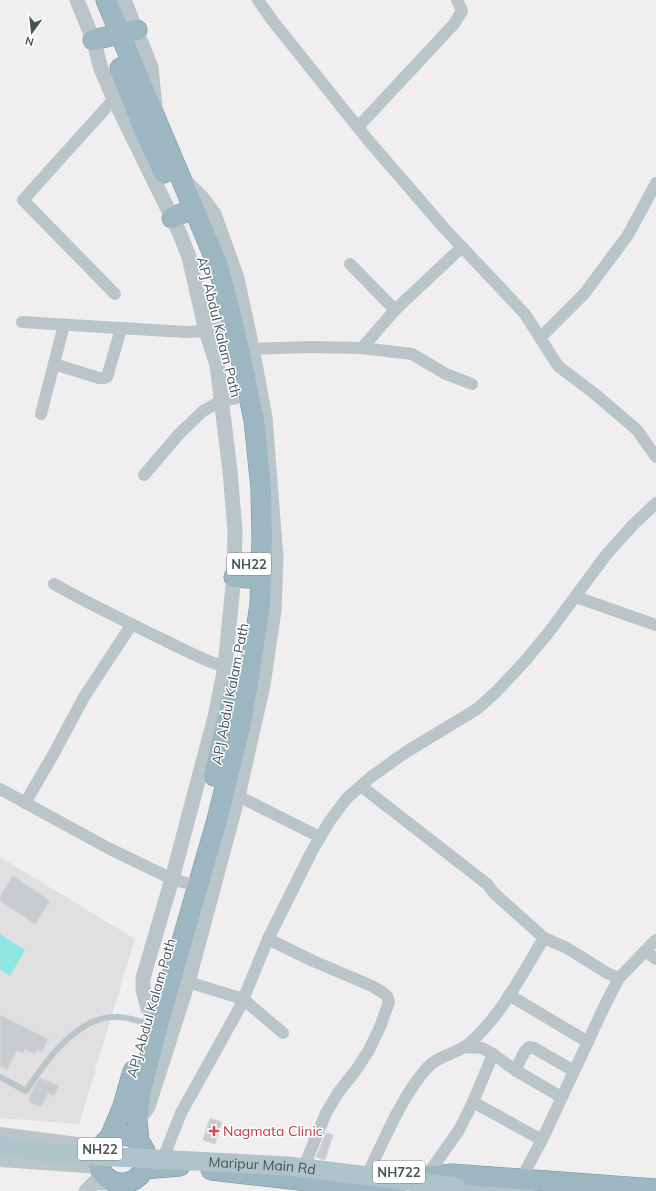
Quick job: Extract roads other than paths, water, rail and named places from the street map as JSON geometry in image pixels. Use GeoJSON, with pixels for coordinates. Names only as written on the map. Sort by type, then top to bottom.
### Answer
{"type":"FeatureCollection","features":[{"type":"Feature","properties":{"kind":"highway","name":"APJ Abdul Kalam Path"},"geometry":{"type":"LineString","coordinates":[[93,0],[115,35]]}},
{"type":"Feature","properties":{"kind":"highway","name":"APJ Abdul Kalam Path"},"geometry":{"type":"LineString","coordinates":[[106,0],[115,35],[147,110],[180,176],[218,266],[220,328]]}},
{"type":"Feature","properties":{"kind":"highway","name":"APJ Abdul Kalam Path"},"geometry":{"type":"LineString","coordinates":[[137,1120],[138,1104],[146,1070],[199,908],[216,820],[230,793],[241,723],[243,634],[247,603],[241,578],[250,509],[244,440],[229,399],[233,373],[220,328],[210,283],[201,256],[177,216],[145,132],[147,110]]}},
{"type":"Feature","properties":{"kind":"highway","name":"APJ Abdul Kalam Path"},"geometry":{"type":"LineString","coordinates":[[106,1142],[123,1106],[148,1017],[179,881],[209,797],[232,696],[243,676],[260,604],[262,539],[261,489],[246,348],[220,328]]}},
{"type":"Feature","properties":{"kind":"highway","name":"NH22"},"geometry":{"type":"LineString","coordinates":[[137,1120],[141,1145],[146,1158],[144,1169]]}},
{"type":"Feature","properties":{"kind":"highway","name":"NH22"},"geometry":{"type":"LineString","coordinates":[[104,1183],[97,1158],[98,1152],[106,1142],[120,1134],[131,1136],[141,1145]]}},
{"type":"Feature","properties":{"kind":"highway","name":"NH722"},"geometry":{"type":"LineString","coordinates":[[141,1145],[177,1153],[388,1170],[426,1177],[452,1174],[522,1185],[656,1189]]}},
{"type":"Feature","properties":{"kind":"highway","name":"NH722"},"geometry":{"type":"LineString","coordinates":[[144,1169],[180,1166],[396,1191]]}},
{"type":"Feature","properties":{"kind":"highway"},"geometry":{"type":"LineString","coordinates":[[104,1183],[129,1182],[138,1177],[144,1169]]}},
{"type":"Feature","properties":{"kind":"main road","name":"Maripur Main Rd"},"geometry":{"type":"LineString","coordinates":[[0,1146],[60,1154],[288,1166],[456,1187],[522,1185]]}},
{"type":"Feature","properties":{"kind":"street","name":"NH22"},"geometry":{"type":"LineString","coordinates":[[77,0],[152,67],[147,110]]}},
{"type":"Feature","properties":{"kind":"street","name":"NH22"},"geometry":{"type":"LineString","coordinates":[[124,0],[115,35],[101,69],[114,99],[177,216]]}},
{"type":"Feature","properties":{"kind":"street"},"geometry":{"type":"LineString","coordinates":[[258,0],[272,20],[358,127],[439,222],[525,314],[558,366],[595,394],[637,430],[656,457]]}},
{"type":"Feature","properties":{"kind":"street"},"geometry":{"type":"LineString","coordinates":[[358,127],[454,24],[462,11],[457,0]]}},
{"type":"Feature","properties":{"kind":"street"},"geometry":{"type":"LineString","coordinates":[[114,99],[23,200],[115,294]]}},
{"type":"Feature","properties":{"kind":"street","name":"NH22"},"geometry":{"type":"LineString","coordinates":[[180,176],[202,198],[214,214],[237,278],[246,348]]}},
{"type":"Feature","properties":{"kind":"street"},"geometry":{"type":"LineString","coordinates":[[540,338],[584,294],[628,235],[656,183]]}},
{"type":"Feature","properties":{"kind":"street"},"geometry":{"type":"LineString","coordinates":[[362,348],[396,310],[462,247]]}},
{"type":"Feature","properties":{"kind":"street"},"geometry":{"type":"LineString","coordinates":[[350,264],[396,310]]}},
{"type":"Feature","properties":{"kind":"street"},"geometry":{"type":"LineString","coordinates":[[22,322],[185,332],[220,328]]}},
{"type":"Feature","properties":{"kind":"street"},"geometry":{"type":"LineString","coordinates":[[41,414],[64,325]]}},
{"type":"Feature","properties":{"kind":"street"},"geometry":{"type":"LineString","coordinates":[[54,364],[99,378],[107,377],[121,329]]}},
{"type":"Feature","properties":{"kind":"street"},"geometry":{"type":"LineString","coordinates":[[246,348],[362,348],[412,354],[446,374],[472,384]]}},
{"type":"Feature","properties":{"kind":"street"},"geometry":{"type":"LineString","coordinates":[[144,475],[203,411],[229,399]]}},
{"type":"Feature","properties":{"kind":"street"},"geometry":{"type":"LineString","coordinates":[[166,1151],[181,1113],[243,999],[268,939],[312,851],[329,822],[347,798],[406,752],[477,709],[496,692],[525,661],[549,632],[606,555],[632,526],[656,503]]}},
{"type":"Feature","properties":{"kind":"street"},"geometry":{"type":"LineString","coordinates":[[54,584],[132,624],[243,676]]}},
{"type":"Feature","properties":{"kind":"street"},"geometry":{"type":"LineString","coordinates":[[576,597],[656,625]]}},
{"type":"Feature","properties":{"kind":"street"},"geometry":{"type":"LineString","coordinates":[[25,803],[53,756],[84,697],[132,624]]}},
{"type":"Feature","properties":{"kind":"street"},"geometry":{"type":"LineString","coordinates":[[361,786],[487,884],[495,894],[544,938],[568,948],[607,973],[620,978]]}},
{"type":"Feature","properties":{"kind":"street"},"geometry":{"type":"LineString","coordinates":[[0,789],[108,848],[179,881]]}},
{"type":"Feature","properties":{"kind":"street"},"geometry":{"type":"LineString","coordinates":[[230,793],[320,837]]}},
{"type":"Feature","properties":{"kind":"street","name":"NH22"},"geometry":{"type":"LineString","coordinates":[[137,1120],[148,1107],[188,982],[199,908]]}},
{"type":"Feature","properties":{"kind":"street"},"geometry":{"type":"LineString","coordinates":[[370,1169],[410,1091],[420,1077],[435,1061],[464,1047],[474,1040],[488,1025],[509,995],[544,938]]}},
{"type":"Feature","properties":{"kind":"street"},"geometry":{"type":"LineString","coordinates":[[268,939],[313,961],[372,986],[387,996],[389,1002],[369,1050],[338,1093],[326,1113],[305,1164]]}},
{"type":"Feature","properties":{"kind":"street"},"geometry":{"type":"LineString","coordinates":[[522,1185],[605,1005],[620,978],[656,940]]}},
{"type":"Feature","properties":{"kind":"street"},"geometry":{"type":"LineString","coordinates":[[645,951],[656,959]]}},
{"type":"Feature","properties":{"kind":"street"},"geometry":{"type":"LineString","coordinates":[[188,982],[243,999],[283,1033]]}},
{"type":"Feature","properties":{"kind":"street"},"geometry":{"type":"LineString","coordinates":[[509,995],[588,1042]]}},
{"type":"Feature","properties":{"kind":"street"},"geometry":{"type":"LineString","coordinates":[[464,1047],[482,1048],[515,1070],[562,1096]]}},
{"type":"Feature","properties":{"kind":"street"},"geometry":{"type":"LineString","coordinates":[[515,1070],[525,1051],[529,1048],[534,1048],[574,1070]]}},
{"type":"Feature","properties":{"kind":"street"},"geometry":{"type":"LineString","coordinates":[[426,1177],[459,1130],[473,1102],[493,1054]]}},
{"type":"Feature","properties":{"kind":"street"},"geometry":{"type":"LineString","coordinates":[[473,1102],[542,1140]]}},
{"type":"Feature","properties":{"kind":"street"},"geometry":{"type":"LineString","coordinates":[[0,1133],[106,1142]]}},
{"type":"Feature","properties":{"kind":"street"},"geometry":{"type":"LineString","coordinates":[[0,1161],[104,1183]]}},
{"type":"Feature","properties":{"kind":"lane"},"geometry":{"type":"LineString","coordinates":[[0,1077],[26,1091],[44,1065],[68,1038],[82,1028],[99,1019],[112,1017],[148,1017]]}},
{"type":"Feature","properties":{"kind":"water"},"geometry":{"type":"Polygon","coordinates":[[[0,934],[25,950],[10,976],[0,970],[0,934]]]}},
{"type":"Feature","properties":{"kind":"place","name":"Nagmata Clinic"},"geometry":{"type":"Point","coordinates":[214,1131]}}]}
